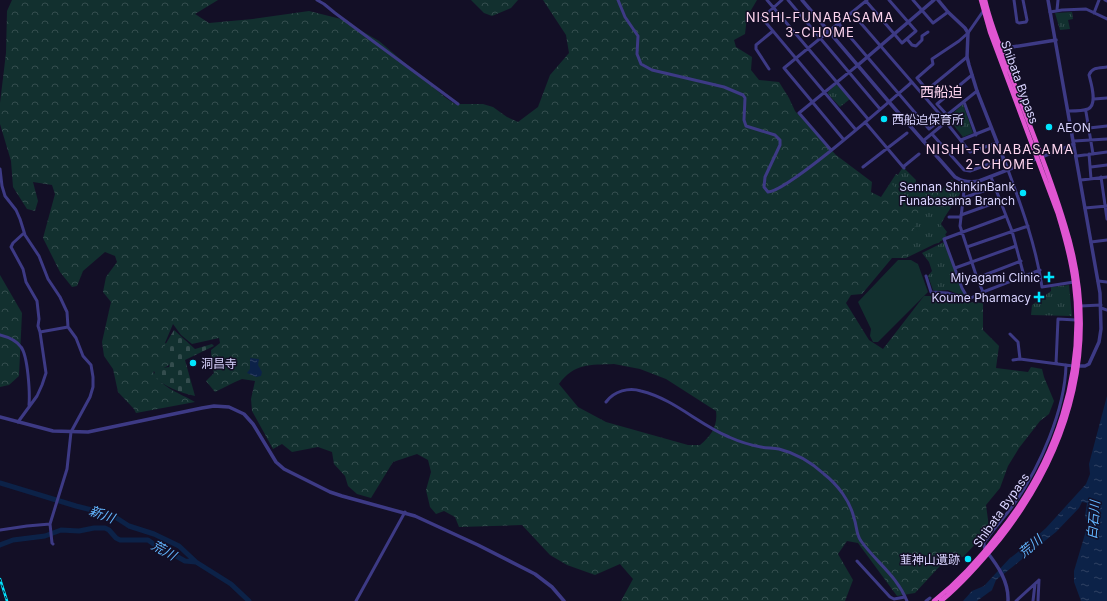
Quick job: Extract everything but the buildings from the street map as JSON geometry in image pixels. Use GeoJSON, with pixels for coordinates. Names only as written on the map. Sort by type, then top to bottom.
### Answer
{"type":"FeatureCollection","features":[{"type":"Feature","properties":{"kind":"highway","name":"Shibata Bypass"},"geometry":{"type":"LineString","coordinates":[[941,601],[965,579],[1022,510],[1045,469],[1056,445],[1068,412],[1080,331],[1080,306],[1076,267],[1070,240],[1060,208],[990,32],[981,0]]}},
{"type":"Feature","properties":{"kind":"highway","name":"Shibata Bypass"},"geometry":{"type":"LineString","coordinates":[[985,0],[998,43],[1040,158],[1066,240],[1074,282],[1076,320],[1075,366]]}},
{"type":"Feature","properties":{"kind":"highway"},"geometry":{"type":"LineString","coordinates":[[998,43],[1006,48],[1002,54]]}},
{"type":"Feature","properties":{"kind":"highway","name":"Shibata Bypass"},"geometry":{"type":"LineString","coordinates":[[932,599],[965,573],[987,552]]}},
{"type":"Feature","properties":{"kind":"street"},"geometry":{"type":"LineString","coordinates":[[317,0],[458,104]]}},
{"type":"Feature","properties":{"kind":"street"},"geometry":{"type":"LineString","coordinates":[[618,0],[625,17],[638,36],[637,57],[644,67],[658,72],[724,88],[743,95],[745,98],[744,120],[746,126],[779,138],[781,141],[780,145],[765,177],[764,187],[767,191],[772,191],[786,184],[844,140],[912,82]]}},
{"type":"Feature","properties":{"kind":"street"},"geometry":{"type":"LineString","coordinates":[[767,0],[837,82],[904,167],[919,154]]}},
{"type":"Feature","properties":{"kind":"street"},"geometry":{"type":"LineString","coordinates":[[782,0],[762,18],[856,130]]}},
{"type":"Feature","properties":{"kind":"street"},"geometry":{"type":"LineString","coordinates":[[788,0],[880,109]]}},
{"type":"Feature","properties":{"kind":"street"},"geometry":{"type":"LineString","coordinates":[[802,0],[952,174],[965,182],[976,182],[991,177],[1074,143],[1107,139]]}},
{"type":"Feature","properties":{"kind":"street"},"geometry":{"type":"LineString","coordinates":[[844,140],[784,68],[866,1],[902,43],[916,31],[889,0]]}},
{"type":"Feature","properties":{"kind":"street"},"geometry":{"type":"LineString","coordinates":[[913,0],[933,23],[948,12]]}},
{"type":"Feature","properties":{"kind":"street"},"geometry":{"type":"LineString","coordinates":[[831,150],[799,113],[868,57],[934,0]]}},
{"type":"Feature","properties":{"kind":"street"},"geometry":{"type":"LineString","coordinates":[[938,0],[968,33],[967,57],[972,75],[1031,235],[1040,270],[1042,287],[1074,282]]}},
{"type":"Feature","properties":{"kind":"street"},"geometry":{"type":"LineString","coordinates":[[1014,0],[1017,22],[1019,23],[1026,22],[1027,20],[1023,0]]}},
{"type":"Feature","properties":{"kind":"street"},"geometry":{"type":"LineString","coordinates":[[1013,360],[1075,366],[1088,365],[1096,350],[1100,336],[1101,307],[1092,242],[1048,0]]}},
{"type":"Feature","properties":{"kind":"street"},"geometry":{"type":"LineString","coordinates":[[1057,10],[1058,0]]}},
{"type":"Feature","properties":{"kind":"street"},"geometry":{"type":"LineString","coordinates":[[1094,13],[1099,0]]}},
{"type":"Feature","properties":{"kind":"street"},"geometry":{"type":"LineString","coordinates":[[1050,12],[1057,10],[1086,9],[1107,19]]}},
{"type":"Feature","properties":{"kind":"street"},"geometry":{"type":"LineString","coordinates":[[967,57],[927,90],[917,78],[933,64],[932,59],[959,41],[968,33],[984,10]]}},
{"type":"Feature","properties":{"kind":"street"},"geometry":{"type":"LineString","coordinates":[[839,24],[929,129],[943,118],[852,13]]}},
{"type":"Feature","properties":{"kind":"street"},"geometry":{"type":"LineString","coordinates":[[769,69],[756,49],[756,45],[773,31]]}},
{"type":"Feature","properties":{"kind":"street"},"geometry":{"type":"LineString","coordinates":[[907,39],[912,45],[916,46],[922,40],[922,36],[928,32]]}},
{"type":"Feature","properties":{"kind":"street"},"geometry":{"type":"LineString","coordinates":[[1006,48],[1056,40]]}},
{"type":"Feature","properties":{"kind":"street"},"geometry":{"type":"LineString","coordinates":[[1069,111],[1090,108],[1094,99],[1089,75],[1090,72],[1094,68],[1107,67]]}},
{"type":"Feature","properties":{"kind":"street"},"geometry":{"type":"LineString","coordinates":[[972,75],[937,104],[947,115],[977,91]]}},
{"type":"Feature","properties":{"kind":"street"},"geometry":{"type":"LineString","coordinates":[[1094,99],[1107,98]]}},
{"type":"Feature","properties":{"kind":"street"},"geometry":{"type":"LineString","coordinates":[[964,102],[976,135]]}},
{"type":"Feature","properties":{"kind":"street"},"geometry":{"type":"LineString","coordinates":[[1086,112],[1091,140],[1091,179]]}},
{"type":"Feature","properties":{"kind":"street"},"geometry":{"type":"LineString","coordinates":[[923,141],[946,122],[970,152],[997,143]]}},
{"type":"Feature","properties":{"kind":"street"},"geometry":{"type":"LineString","coordinates":[[1089,128],[1107,126]]}},
{"type":"Feature","properties":{"kind":"street"},"geometry":{"type":"LineString","coordinates":[[961,140],[991,128]]}},
{"type":"Feature","properties":{"kind":"street"},"geometry":{"type":"LineString","coordinates":[[863,167],[907,133]]}},
{"type":"Feature","properties":{"kind":"street"},"geometry":{"type":"LineString","coordinates":[[932,134],[964,170],[970,170],[1003,159]]}},
{"type":"Feature","properties":{"kind":"street"},"geometry":{"type":"LineString","coordinates":[[1077,156],[1107,152]]}},
{"type":"Feature","properties":{"kind":"street"},"geometry":{"type":"LineString","coordinates":[[1091,167],[1107,165]]}},
{"type":"Feature","properties":{"kind":"street"},"geometry":{"type":"LineString","coordinates":[[0,169],[5,196],[16,210],[24,233],[39,256],[48,278],[60,297],[67,312],[68,327],[76,338],[83,356],[90,362],[94,382],[90,397],[71,432],[68,461],[50,525],[52,543]]}},
{"type":"Feature","properties":{"kind":"street"},"geometry":{"type":"LineString","coordinates":[[991,177],[1012,232],[1024,276]]}},
{"type":"Feature","properties":{"kind":"street"},"geometry":{"type":"LineString","coordinates":[[1101,177],[1107,219]]}},
{"type":"Feature","properties":{"kind":"street"},"geometry":{"type":"LineString","coordinates":[[1080,180],[1107,177]]}},
{"type":"Feature","properties":{"kind":"street"},"geometry":{"type":"LineString","coordinates":[[965,182],[960,216],[961,233],[983,292]]}},
{"type":"Feature","properties":{"kind":"street"},"geometry":{"type":"LineString","coordinates":[[963,198],[995,187]]}},
{"type":"Feature","properties":{"kind":"street"},"geometry":{"type":"LineString","coordinates":[[949,217],[960,216],[1000,201]]}},
{"type":"Feature","properties":{"kind":"street"},"geometry":{"type":"LineString","coordinates":[[1085,208],[1106,206]]}},
{"type":"Feature","properties":{"kind":"street"},"geometry":{"type":"LineString","coordinates":[[971,298],[969,298],[964,292],[944,239],[1006,216]]}},
{"type":"Feature","properties":{"kind":"street"},"geometry":{"type":"LineString","coordinates":[[967,247],[1028,226]]}},
{"type":"Feature","properties":{"kind":"street"},"geometry":{"type":"LineString","coordinates":[[18,422],[39,390],[46,373],[38,326],[39,319],[37,301],[26,282],[23,269],[11,247],[13,243],[24,233]]}},
{"type":"Feature","properties":{"kind":"street"},"geometry":{"type":"LineString","coordinates":[[1092,242],[1107,240]]}},
{"type":"Feature","properties":{"kind":"street"},"geometry":{"type":"LineString","coordinates":[[955,268],[1016,246]]}},
{"type":"Feature","properties":{"kind":"street"},"geometry":{"type":"LineString","coordinates":[[977,278],[1021,261]]}},
{"type":"Feature","properties":{"kind":"street"},"geometry":{"type":"LineString","coordinates":[[926,276],[931,292],[947,293],[960,298],[971,298],[1040,270]]}},
{"type":"Feature","properties":{"kind":"street"},"geometry":{"type":"LineString","coordinates":[[1098,281],[1107,282]]}},
{"type":"Feature","properties":{"kind":"street"},"geometry":{"type":"LineString","coordinates":[[1080,306],[1101,307],[1107,310]]}},
{"type":"Feature","properties":{"kind":"street"},"geometry":{"type":"LineString","coordinates":[[1056,364],[1058,319],[1076,320]]}},
{"type":"Feature","properties":{"kind":"street"},"geometry":{"type":"LineString","coordinates":[[40,332],[68,327]]}},
{"type":"Feature","properties":{"kind":"street"},"geometry":{"type":"LineString","coordinates":[[1010,334],[1018,342],[1020,360]]}},
{"type":"Feature","properties":{"kind":"street"},"geometry":{"type":"LineString","coordinates":[[0,335],[14,340],[24,351],[28,377],[28,408]]}},
{"type":"Feature","properties":{"kind":"street"},"geometry":{"type":"LineString","coordinates":[[1008,601],[1007,588],[1004,579],[987,552],[984,543],[1007,514],[1023,490],[1046,446],[1058,411],[1066,377],[1066,365]]}},
{"type":"Feature","properties":{"kind":"street"},"geometry":{"type":"LineString","coordinates":[[606,402],[611,396],[622,391],[632,390],[654,394],[707,426],[729,437],[751,445],[788,452],[815,466],[830,479],[843,494],[854,516],[857,533],[861,541],[891,574],[906,599]]}},
{"type":"Feature","properties":{"kind":"street"},"geometry":{"type":"LineString","coordinates":[[0,417],[53,431],[71,432],[94,431],[214,406],[230,407],[242,413],[254,424],[271,454],[284,469],[330,492],[405,512],[478,545],[535,574],[552,587],[564,601]]}},
{"type":"Feature","properties":{"kind":"street"},"geometry":{"type":"LineString","coordinates":[[356,601],[405,512]]}},
{"type":"Feature","properties":{"kind":"street"},"geometry":{"type":"LineString","coordinates":[[0,530],[27,526],[50,525]]}},
{"type":"Feature","properties":{"kind":"street"},"geometry":{"type":"LineString","coordinates":[[857,561],[890,597],[894,599],[906,599]]}},
{"type":"Feature","properties":{"kind":"street"},"geometry":{"type":"LineString","coordinates":[[1016,601],[1040,580],[1038,601]]}},
{"type":"Feature","properties":{"kind":"street"},"geometry":{"type":"LineString","coordinates":[[1033,601],[1035,584]]}},
{"type":"Feature","properties":{"kind":"street"},"geometry":{"type":"LineString","coordinates":[[926,601],[932,599]]}},
{"type":"Feature","properties":{"kind":"green space"},"geometry":{"type":"Polygon","coordinates":[[[12,0],[218,0],[195,14],[209,23],[253,19],[309,11],[341,19],[379,41],[455,104],[483,104],[493,107],[507,117],[518,122],[538,107],[550,75],[569,53],[566,35],[543,0],[757,0],[747,17],[745,34],[734,40],[736,47],[752,57],[751,70],[759,80],[779,82],[795,111],[836,155],[872,182],[871,192],[881,197],[896,174],[936,191],[942,189],[957,192],[941,224],[947,232],[939,243],[924,245],[906,258],[892,258],[862,294],[851,295],[846,303],[869,340],[883,349],[924,296],[941,296],[963,302],[983,303],[983,330],[999,346],[996,368],[1028,372],[1031,367],[1042,369],[1054,401],[1049,414],[1040,421],[1019,448],[1008,466],[1000,488],[986,505],[989,527],[986,533],[963,557],[951,554],[915,593],[897,596],[858,543],[847,541],[838,554],[853,580],[845,601],[621,601],[633,579],[620,564],[595,575],[567,565],[550,555],[522,525],[459,527],[455,517],[444,511],[436,514],[430,507],[426,490],[431,472],[428,460],[417,454],[393,462],[371,498],[357,494],[348,486],[345,476],[334,464],[332,452],[318,447],[292,452],[282,444],[273,449],[252,411],[251,399],[255,381],[242,379],[215,392],[206,381],[214,373],[211,350],[220,343],[219,338],[192,344],[181,335],[173,324],[165,343],[175,348],[171,362],[166,367],[153,372],[167,387],[195,402],[136,413],[118,392],[113,369],[104,356],[102,342],[111,302],[103,292],[106,277],[117,262],[115,256],[105,252],[83,271],[77,286],[72,287],[60,272],[43,238],[55,194],[52,185],[33,182],[38,201],[35,211],[27,209],[13,187],[11,161],[0,124],[0,103],[6,53],[7,11],[12,0]],[[614,364],[583,366],[571,372],[559,384],[578,407],[606,422],[688,445],[700,445],[715,426],[716,411],[666,379],[640,369],[614,364]]]}},
{"type":"Feature","properties":{"kind":"green space"},"geometry":{"type":"Polygon","coordinates":[[[471,0],[518,0],[511,8],[492,16],[484,13],[471,0]]]}},
{"type":"Feature","properties":{"kind":"green space"},"geometry":{"type":"Polygon","coordinates":[[[1072,12],[1073,19],[1068,20],[1070,29],[1060,30],[1055,13],[1072,12]]]}},
{"type":"Feature","properties":{"kind":"green space"},"geometry":{"type":"Polygon","coordinates":[[[835,85],[837,85],[850,99],[840,107],[828,94],[828,92],[835,85]]]}},
{"type":"Feature","properties":{"kind":"green space"},"geometry":{"type":"Polygon","coordinates":[[[963,104],[973,133],[963,137],[948,118],[963,104]]]}},
{"type":"Feature","properties":{"kind":"green space"},"geometry":{"type":"Polygon","coordinates":[[[903,167],[916,180],[915,185],[922,192],[935,198],[951,180],[962,184],[960,194],[940,224],[947,238],[906,258],[920,204],[914,200],[903,197],[892,184],[903,167]]]}},
{"type":"Feature","properties":{"kind":"green space"},"geometry":{"type":"Polygon","coordinates":[[[944,242],[965,297],[948,290],[933,290],[928,276],[932,271],[929,262],[922,253],[944,242]]]}},
{"type":"Feature","properties":{"kind":"green space"},"geometry":{"type":"Polygon","coordinates":[[[898,260],[911,260],[918,264],[928,292],[878,342],[873,342],[870,336],[871,329],[858,302],[898,260]]]}},
{"type":"Feature","properties":{"kind":"green space"},"geometry":{"type":"Polygon","coordinates":[[[0,275],[22,313],[19,376],[9,385],[0,387],[0,275]]]}},
{"type":"Feature","properties":{"kind":"green space"},"geometry":{"type":"Polygon","coordinates":[[[1069,285],[1072,316],[1031,315],[1032,305],[1051,291],[1051,287],[1069,285]]]}},
{"type":"Feature","properties":{"kind":"green space"},"geometry":{"type":"Polygon","coordinates":[[[174,330],[195,349],[212,344],[214,346],[185,360],[195,396],[173,389],[163,384],[154,376],[155,369],[169,367],[171,354],[165,348],[165,345],[174,330]]]}},
{"type":"Feature","properties":{"kind":"water"},"geometry":{"type":"Polygon","coordinates":[[[250,358],[259,359],[258,365],[262,372],[261,376],[256,377],[247,373],[250,369],[250,358]]]}},
{"type":"Feature","properties":{"kind":"water","name":"白石川"},"geometry":{"type":"Polygon","coordinates":[[[1107,396],[1107,601],[1081,601],[1074,582],[1074,571],[1088,524],[1085,516],[1087,503],[1082,502],[1079,508],[1056,532],[996,580],[992,590],[977,601],[963,601],[972,591],[984,586],[1009,559],[1046,528],[1086,484],[1090,474],[1089,464],[1107,396]]]}},
{"type":"Feature","properties":{"kind":"waterway","name":"新川"},"geometry":{"type":"LineString","coordinates":[[0,483],[76,506],[112,515],[129,526],[154,534],[179,546],[196,562]]}},
{"type":"Feature","properties":{"kind":"waterway","name":"荒川"},"geometry":{"type":"LineString","coordinates":[[0,545],[13,540],[45,536],[61,530],[79,531],[94,528],[105,528],[120,540],[148,540],[162,550],[167,551],[185,561],[196,562],[231,584],[249,601]]}},
{"type":"Feature","properties":{"kind":"railway"},"geometry":{"type":"LineString","coordinates":[[0,579],[7,601]]}},
{"type":"Feature","properties":{"kind":"place","name":"西船迫保育所"},"geometry":{"type":"Point","coordinates":[884,119]}},
{"type":"Feature","properties":{"kind":"place","name":"AEON"},"geometry":{"type":"Point","coordinates":[1049,127]}},
{"type":"Feature","properties":{"kind":"place","name":"Sennan ShinkinBank Funabasama Branch"},"geometry":{"type":"Point","coordinates":[1023,193]}},
{"type":"Feature","properties":{"kind":"place","name":"Miyagami Clinic"},"geometry":{"type":"Point","coordinates":[1049,277]}},
{"type":"Feature","properties":{"kind":"place","name":"Koume Pharmacy"},"geometry":{"type":"Point","coordinates":[1039,297]}},
{"type":"Feature","properties":{"kind":"place","name":"洞昌寺"},"geometry":{"type":"Point","coordinates":[193,363]}},
{"type":"Feature","properties":{"kind":"place","name":"韮神山遺跡"},"geometry":{"type":"Point","coordinates":[968,559]}},
{"type":"Feature","properties":{"kind":"district","name":"NISHI-FUNABASAMA 3-CHOME"},"geometry":{"type":"Point","coordinates":[820,24]}},
{"type":"Feature","properties":{"kind":"district","name":"西船迫"},"geometry":{"type":"Point","coordinates":[941,91]}},
{"type":"Feature","properties":{"kind":"district","name":"NISHI-FUNABASAMA 2-CHOME"},"geometry":{"type":"Point","coordinates":[1000,156]}}]}
